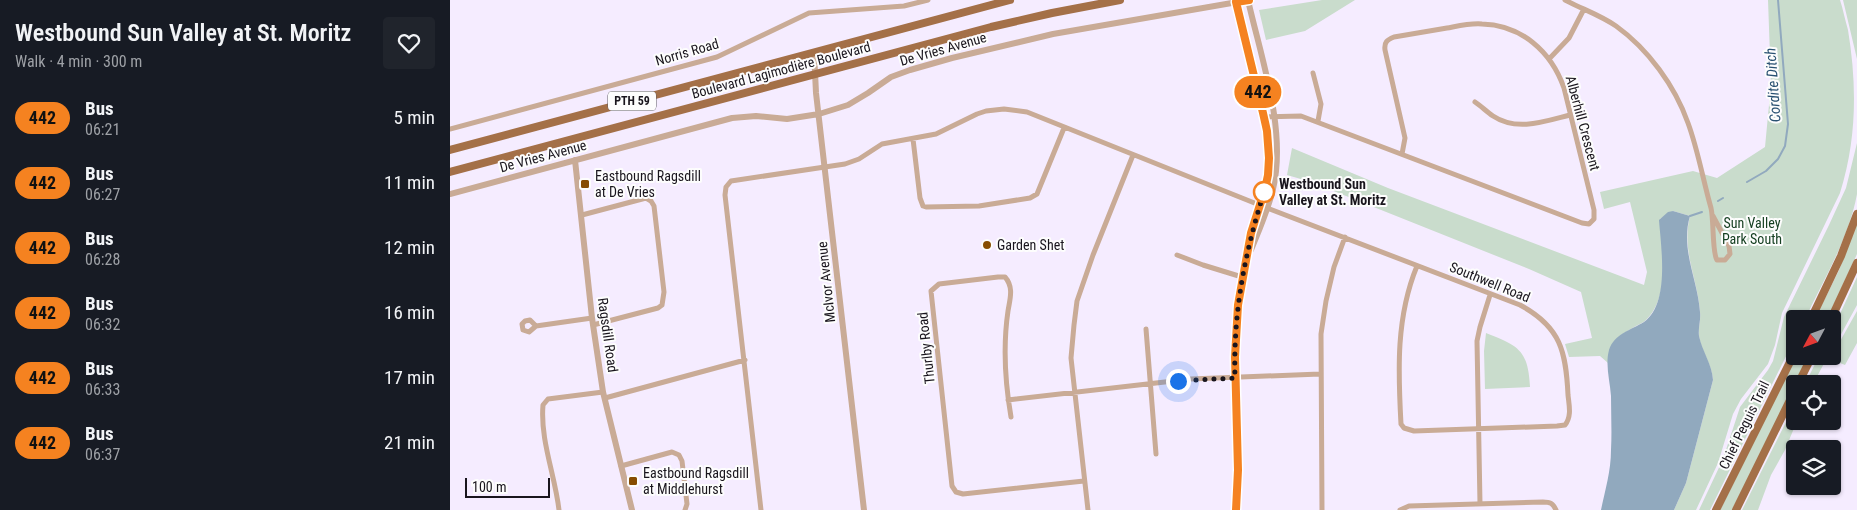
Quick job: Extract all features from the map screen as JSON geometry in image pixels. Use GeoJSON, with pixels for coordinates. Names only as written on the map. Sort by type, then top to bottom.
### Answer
{"type":"FeatureCollection","features":[{"type":"Feature","properties":{"kind":"main road","name":"Boulevard Lagimodière Boulevard"},"geometry":{"type":"LineString","coordinates":[[450,150],[1010,0]]}},
{"type":"Feature","properties":{"kind":"main road","name":"Boulevard Lagimodière Boulevard"},"geometry":{"type":"LineString","coordinates":[[450,172],[1015,21],[1120,0]]}},
{"type":"Feature","properties":{"kind":"main road"},"geometry":{"type":"LineString","coordinates":[[1815,310],[1839,260],[1857,214]]}},
{"type":"Feature","properties":{"kind":"main road"},"geometry":{"type":"LineString","coordinates":[[1835,310],[1857,263]]}},
{"type":"Feature","properties":{"kind":"main road","name":"Chief Peguis Trail"},"geometry":{"type":"LineString","coordinates":[[1716,510],[1788,365]]}},
{"type":"Feature","properties":{"kind":"main road"},"geometry":{"type":"LineString","coordinates":[[1736,510],[1786,408]]}},
{"type":"Feature","properties":{"kind":"street","name":"Norris Road"},"geometry":{"type":"LineString","coordinates":[[450,129],[717,57],[809,13],[904,6],[928,0]]}},
{"type":"Feature","properties":{"kind":"street"},"geometry":{"type":"LineString","coordinates":[[1245,265],[1274,188],[1278,147],[1275,116],[1249,0]]}},
{"type":"Feature","properties":{"kind":"street","name":"De Vries Avenue"},"geometry":{"type":"LineString","coordinates":[[450,194],[732,118],[756,116],[787,119],[818,114],[848,105],[891,77],[952,58],[1053,34],[1249,0]]}},
{"type":"Feature","properties":{"kind":"street"},"geometry":{"type":"LineString","coordinates":[[1565,0],[1605,20],[1632,40],[1648,56],[1665,79],[1681,108],[1690,130],[1713,216],[1729,246],[1730,254],[1725,260],[1717,260],[1714,253],[1713,216]]}},
{"type":"Feature","properties":{"kind":"street"},"geometry":{"type":"LineString","coordinates":[[1236,2],[1264,117],[1269,158],[1268,175],[1251,233],[1238,305],[1235,378],[1238,470],[1236,510]]}},
{"type":"Feature","properties":{"kind":"street"},"geometry":{"type":"LineString","coordinates":[[1550,58],[1569,38],[1584,9]]}},
{"type":"Feature","properties":{"kind":"street","name":"Alberhill Crescent"},"geometry":{"type":"LineString","coordinates":[[1264,117],[1300,116],[1318,121],[1402,154],[1582,223],[1589,224],[1594,219],[1594,210],[1559,73],[1550,58],[1539,47],[1504,27],[1472,24],[1394,37],[1387,40],[1385,50],[1405,138],[1402,154]]}},
{"type":"Feature","properties":{"kind":"street","name":"McIvor Avenue"},"geometry":{"type":"LineString","coordinates":[[814,52],[818,114],[864,510]]}},
{"type":"Feature","properties":{"kind":"street"},"geometry":{"type":"LineString","coordinates":[[1313,74],[1321,104],[1318,121]]}},
{"type":"Feature","properties":{"kind":"street"},"geometry":{"type":"LineString","coordinates":[[1474,102],[1495,118],[1523,125],[1570,115]]}},
{"type":"Feature","properties":{"kind":"street","name":"Southwell Road"},"geometry":{"type":"LineString","coordinates":[[761,510],[725,194],[726,187],[731,181],[845,164],[859,159],[882,144],[943,132],[977,114],[1004,109],[1027,112],[1267,208],[1520,305],[1533,312],[1541,318],[1556,336],[1563,350],[1566,366],[1569,415],[1565,425],[1478,429]]}},
{"type":"Feature","properties":{"kind":"street"},"geometry":{"type":"LineString","coordinates":[[913,139],[920,198],[923,206],[978,206],[1030,198],[1037,194],[1064,128]]}},
{"type":"Feature","properties":{"kind":"street"},"geometry":{"type":"LineString","coordinates":[[1088,510],[1071,358],[1077,301],[1132,155]]}},
{"type":"Feature","properties":{"kind":"street","name":"Ragsdill Road"},"geometry":{"type":"LineString","coordinates":[[575,160],[593,321],[604,395],[632,510]]}},
{"type":"Feature","properties":{"kind":"street"},"geometry":{"type":"LineString","coordinates":[[536,326],[593,321],[658,308],[662,304],[664,292],[652,201],[646,198],[582,214]]}},
{"type":"Feature","properties":{"kind":"street"},"geometry":{"type":"LineString","coordinates":[[1322,510],[1321,334],[1334,267],[1345,237]]}},
{"type":"Feature","properties":{"kind":"street"},"geometry":{"type":"LineString","coordinates":[[1178,255],[1242,277]]}},
{"type":"Feature","properties":{"kind":"street"},"geometry":{"type":"LineString","coordinates":[[1417,266],[1407,296],[1398,348],[1401,424],[1404,428],[1414,431],[1478,429]]}},
{"type":"Feature","properties":{"kind":"street","name":"Thurlby Road"},"geometry":{"type":"LineString","coordinates":[[1011,416],[1008,400],[1005,342],[1010,283],[1005,277],[998,277],[934,286],[931,291],[932,301],[952,486],[956,492],[963,494],[1084,481]]}},
{"type":"Feature","properties":{"kind":"street"},"geometry":{"type":"LineString","coordinates":[[1480,504],[1477,342],[1490,295]]}},
{"type":"Feature","properties":{"kind":"street"},"geometry":{"type":"LineString","coordinates":[[1146,329],[1156,454]]}},
{"type":"Feature","properties":{"kind":"street"},"geometry":{"type":"LineString","coordinates":[[560,510],[547,450],[543,405],[548,399],[604,395],[745,360]]}},
{"type":"Feature","properties":{"kind":"street"},"geometry":{"type":"LineString","coordinates":[[1008,400],[1191,379],[1320,374]]}},
{"type":"Feature","properties":{"kind":"street"},"geometry":{"type":"LineString","coordinates":[[621,466],[672,452],[679,454],[682,461],[687,504],[685,510]]}},
{"type":"Feature","properties":{"kind":"street"},"geometry":{"type":"LineString","coordinates":[[1400,510],[1403,507],[1409,506],[1550,502],[1556,510]]}},
{"type":"Feature","properties":{"kind":"green space"},"geometry":{"type":"Polygon","coordinates":[[[1322,0],[1355,0],[1305,31],[1266,40],[1259,10],[1322,0]]]}},
{"type":"Feature","properties":{"kind":"green space","name":"Sun Valley Park South"},"geometry":{"type":"Polygon","coordinates":[[[1768,0],[1840,0],[1848,30],[1853,71],[1854,112],[1850,152],[1840,193],[1782,313],[1775,345],[1768,364],[1741,399],[1733,414],[1718,463],[1696,510],[1674,510],[1686,483],[1713,380],[1711,368],[1699,336],[1699,300],[1687,241],[1690,216],[1673,211],[1660,219],[1663,272],[1659,298],[1654,310],[1646,320],[1616,340],[1611,349],[1608,363],[1600,356],[1569,357],[1565,344],[1592,338],[1581,292],[1529,269],[1311,182],[1287,175],[1292,148],[1388,188],[1644,285],[1647,272],[1630,202],[1604,209],[1600,192],[1693,171],[1717,178],[1765,147],[1771,84],[1768,0]]]}},
{"type":"Feature","properties":{"kind":"green space"},"geometry":{"type":"Polygon","coordinates":[[[1843,0],[1857,0],[1857,59],[1843,0]]]}},
{"type":"Feature","properties":{"kind":"green space"},"geometry":{"type":"Polygon","coordinates":[[[1857,143],[1857,194],[1842,242],[1810,310],[1787,310],[1829,225],[1846,188],[1857,143]]]}},
{"type":"Feature","properties":{"kind":"green space"},"geometry":{"type":"Polygon","coordinates":[[[1857,224],[1857,254],[1831,310],[1819,310],[1839,270],[1857,224]]]}},
{"type":"Feature","properties":{"kind":"green space"},"geometry":{"type":"Polygon","coordinates":[[[1857,277],[1857,305],[1841,334],[1841,312],[1857,277]]]}},
{"type":"Feature","properties":{"kind":"green space"},"geometry":{"type":"Polygon","coordinates":[[[1857,311],[1857,343],[1845,365],[1841,363],[1841,339],[1857,311]]]}},
{"type":"Feature","properties":{"kind":"green space"},"geometry":{"type":"Polygon","coordinates":[[[1786,313],[1786,356],[1710,510],[1699,510],[1723,459],[1740,407],[1773,361],[1786,313]]]}},
{"type":"Feature","properties":{"kind":"green space"},"geometry":{"type":"Polygon","coordinates":[[[1486,333],[1507,342],[1520,351],[1527,365],[1530,387],[1485,389],[1484,351],[1486,333]]]}},
{"type":"Feature","properties":{"kind":"green space"},"geometry":{"type":"Polygon","coordinates":[[[1792,365],[1804,365],[1799,375],[1787,375],[1792,365]]]}},
{"type":"Feature","properties":{"kind":"green space"},"geometry":{"type":"Polygon","coordinates":[[[1814,365],[1823,365],[1818,375],[1810,375],[1814,365]]]}},
{"type":"Feature","properties":{"kind":"green space"},"geometry":{"type":"Polygon","coordinates":[[[1786,376],[1786,401],[1732,510],[1720,510],[1786,376]]]}},
{"type":"Feature","properties":{"kind":"green space"},"geometry":{"type":"Polygon","coordinates":[[[1786,422],[1786,430],[1793,430],[1789,440],[1786,440],[1786,448],[1771,475],[1758,510],[1742,510],[1786,422]]]}},
{"type":"Feature","properties":{"kind":"water"},"geometry":{"type":"Polygon","coordinates":[[[1673,211],[1690,216],[1687,240],[1690,264],[1699,300],[1699,336],[1711,368],[1713,380],[1686,483],[1674,510],[1601,510],[1611,458],[1611,396],[1607,361],[1609,350],[1619,336],[1644,322],[1652,314],[1658,302],[1662,274],[1659,220],[1668,212],[1673,211]]]}},
{"type":"Feature","properties":{"kind":"waterway","name":"Cordite Ditch"},"geometry":{"type":"LineString","coordinates":[[1747,182],[1766,171],[1778,159],[1785,146],[1788,124],[1778,0]]}},
{"type":"Feature","properties":{"kind":"waterway","name":"Cordite Ditch"},"geometry":{"type":"LineString","coordinates":[[1718,201],[1723,198]]}},
{"type":"Feature","properties":{"kind":"waterway","name":"Cordite Ditch"},"geometry":{"type":"LineString","coordinates":[[1690,216],[1702,212]]}},
{"type":"Feature","properties":{"kind":"bus line","name":"442"},"geometry":{"type":"LineString","coordinates":[[1236,510],[1238,470],[1235,344],[1238,305],[1251,233],[1268,175],[1269,158],[1267,131],[1236,2],[1249,0]]}},
{"type":"Feature","properties":{"kind":"place","name":"Eastbound Ragsdill at De Vries"},"geometry":{"type":"Point","coordinates":[585,184]}},
{"type":"Feature","properties":{"kind":"place","name":"Westbound Sun Valley at St. Moritz"},"geometry":{"type":"Point","coordinates":[1264,192]}},
{"type":"Feature","properties":{"kind":"place","name":"Garden Shet"},"geometry":{"type":"Point","coordinates":[987,245]}},
{"type":"Feature","properties":{"kind":"place","name":"Eastbound Ragsdill at Middlehurst"},"geometry":{"type":"Point","coordinates":[633,481]}},
{"type":"Feature","properties":{"kind":"route"},"geometry":{"type":"LineString","coordinates":[[1178,381],[1235,378],[1235,344],[1242,277],[1251,233],[1265,189],[1264,192]]}}]}
